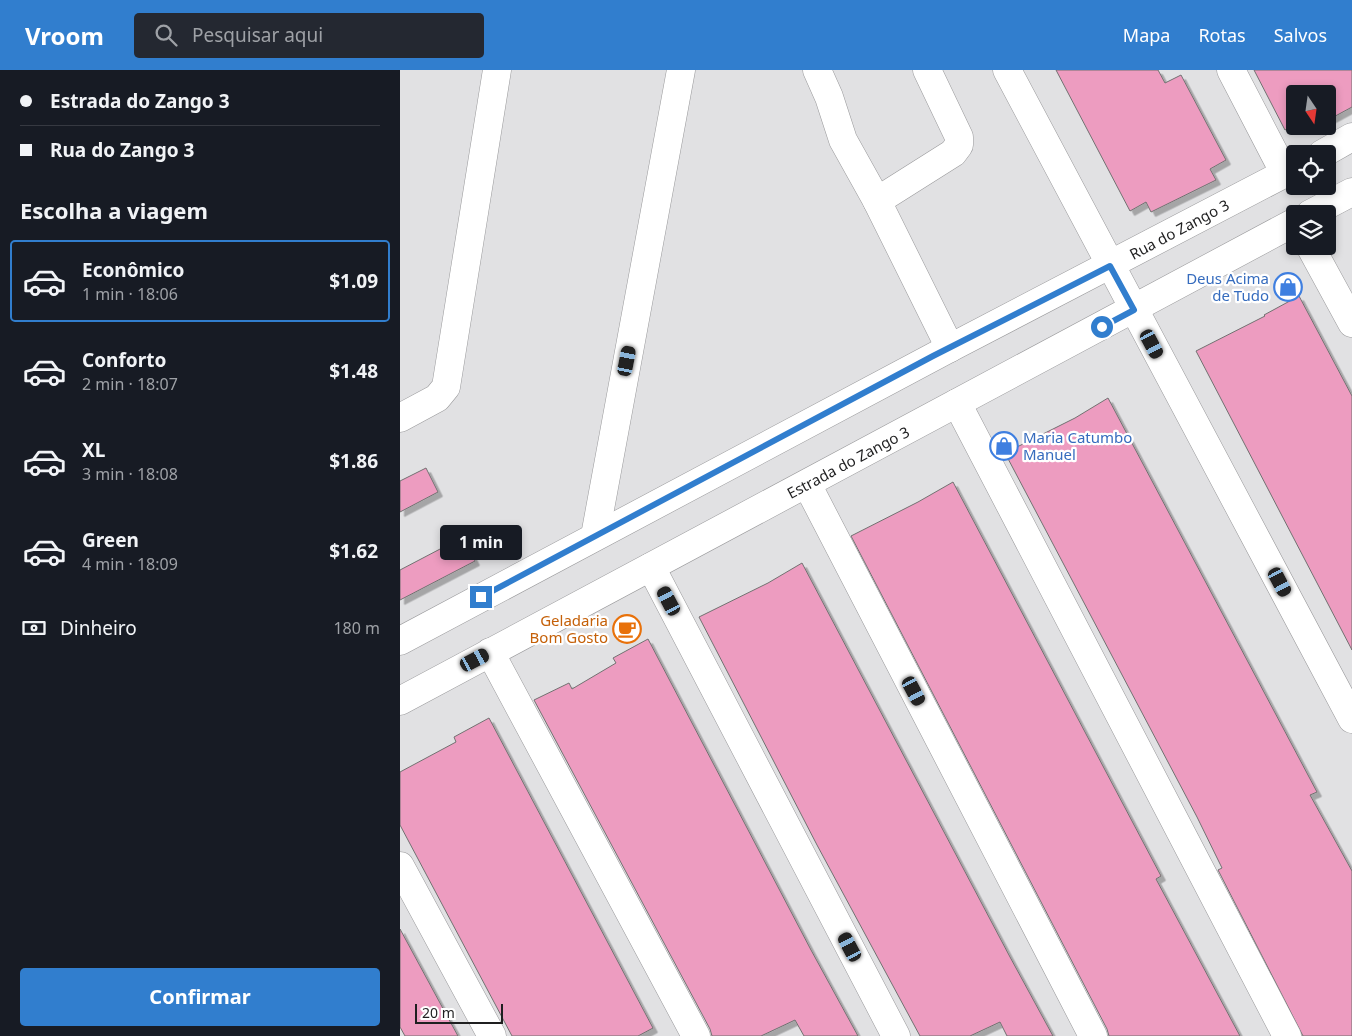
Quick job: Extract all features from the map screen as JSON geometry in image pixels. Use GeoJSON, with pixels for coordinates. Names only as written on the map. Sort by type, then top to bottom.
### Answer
{"type":"FeatureCollection","features":[{"type":"Feature","properties":{"kind":"street"},"geometry":{"type":"LineString","coordinates":[[400,418],[437,398],[446,387],[498,70]]}},
{"type":"Feature","properties":{"kind":"street"},"geometry":{"type":"LineString","coordinates":[[595,536],[681,70]]}},
{"type":"Feature","properties":{"kind":"street"},"geometry":{"type":"LineString","coordinates":[[817,70],[829,97],[843,140],[877,201],[950,348]]}},
{"type":"Feature","properties":{"kind":"street"},"geometry":{"type":"LineString","coordinates":[[877,201],[953,153],[959,145],[959,137],[926,70]]}},
{"type":"Feature","properties":{"kind":"street"},"geometry":{"type":"LineString","coordinates":[[1007,70],[1352,719]]}},
{"type":"Feature","properties":{"kind":"street"},"geometry":{"type":"LineString","coordinates":[[1231,70],[1286,164]]}},
{"type":"Feature","properties":{"kind":"street"},"geometry":{"type":"LineString","coordinates":[[1336,146],[1352,137]]}},
{"type":"Feature","properties":{"kind":"street","name":"Rua do Zango 3"},"geometry":{"type":"LineString","coordinates":[[400,641],[950,348],[1286,173]]}},
{"type":"Feature","properties":{"kind":"street"},"geometry":{"type":"LineString","coordinates":[[1327,205],[1352,192]]}},
{"type":"Feature","properties":{"kind":"street","name":"Estrada do Zango 3"},"geometry":{"type":"LineString","coordinates":[[400,701],[1134,310],[1286,227]]}},
{"type":"Feature","properties":{"kind":"street"},"geometry":{"type":"LineString","coordinates":[[1315,255],[1352,323]]}},
{"type":"Feature","properties":{"kind":"street"},"geometry":{"type":"LineString","coordinates":[[957,403],[1287,1036]]}},
{"type":"Feature","properties":{"kind":"street"},"geometry":{"type":"LineString","coordinates":[[807,484],[1093,1036]]}},
{"type":"Feature","properties":{"kind":"street"},"geometry":{"type":"LineString","coordinates":[[651,567],[894,1035]]}},
{"type":"Feature","properties":{"kind":"street"},"geometry":{"type":"LineString","coordinates":[[490,652],[696,1036]]}},
{"type":"Feature","properties":{"kind":"street"},"geometry":{"type":"LineString","coordinates":[[400,866],[492,1036]]}},
{"type":"Feature","properties":{"kind":"building"},"geometry":{"type":"Polygon","coordinates":[[[1056,70],[1158,70],[1165,83],[1181,75],[1226,160],[1210,169],[1216,180],[1151,212],[1146,202],[1130,211],[1056,70]]]}},
{"type":"Feature","properties":{"kind":"building"},"geometry":{"type":"Polygon","coordinates":[[[1254,70],[1352,70],[1352,107],[1336,116],[1336,85],[1286,85],[1285,130],[1254,70]]]}},
{"type":"Feature","properties":{"kind":"building"},"geometry":{"type":"Polygon","coordinates":[[[1299,296],[1352,396],[1352,650],[1196,351],[1265,316],[1299,296]]]}},
{"type":"Feature","properties":{"kind":"building"},"geometry":{"type":"Polygon","coordinates":[[[1108,398],[1317,792],[1310,795],[1352,871],[1352,1036],[1303,1036],[1218,870],[1222,868],[1197,817],[1005,453],[1075,418],[1108,398]]]}},
{"type":"Feature","properties":{"kind":"building"},"geometry":{"type":"Polygon","coordinates":[[[426,468],[438,492],[400,512],[400,481],[426,468]]]}},
{"type":"Feature","properties":{"kind":"building"},"geometry":{"type":"Polygon","coordinates":[[[953,482],[1161,876],[1156,879],[1240,1036],[1109,1036],[851,536],[953,482]]]}},
{"type":"Feature","properties":{"kind":"building"},"geometry":{"type":"Polygon","coordinates":[[[463,537],[475,561],[400,600],[400,570],[463,537]]]}},
{"type":"Feature","properties":{"kind":"building"},"geometry":{"type":"Polygon","coordinates":[[[802,563],[1053,1036],[1007,1036],[1000,1022],[970,1036],[920,1036],[817,845],[699,617],[768,583],[802,563]]]}},
{"type":"Feature","properties":{"kind":"building"},"geometry":{"type":"Polygon","coordinates":[[[648,639],[858,1036],[804,1036],[795,1020],[761,1036],[712,1036],[710,1029],[534,700],[569,683],[572,689],[616,663],[613,658],[648,639]]]}},
{"type":"Feature","properties":{"kind":"building"},"geometry":{"type":"Polygon","coordinates":[[[489,718],[653,1028],[638,1036],[512,1036],[400,825],[400,772],[456,742],[454,737],[489,718]]]}},
{"type":"Feature","properties":{"kind":"building"},"geometry":{"type":"Polygon","coordinates":[[[400,929],[458,1036],[405,1036],[400,1027],[400,929]]]}},
{"type":"Feature","properties":{"kind":"place","name":"Deus Acima de Tudo"},"geometry":{"type":"Point","coordinates":[1288,287]}},
{"type":"Feature","properties":{"kind":"place","name":"Maria Catumbo Manuel"},"geometry":{"type":"Point","coordinates":[1004,446]}},
{"type":"Feature","properties":{"kind":"place","name":"Geladaria Bom Gosto"},"geometry":{"type":"Point","coordinates":[627,629]}},
{"type":"Feature","properties":{"kind":"route"},"geometry":{"type":"LineString","coordinates":[[481,597],[933,356],[1110,266],[1134,310],[1102,327]]}}]}
